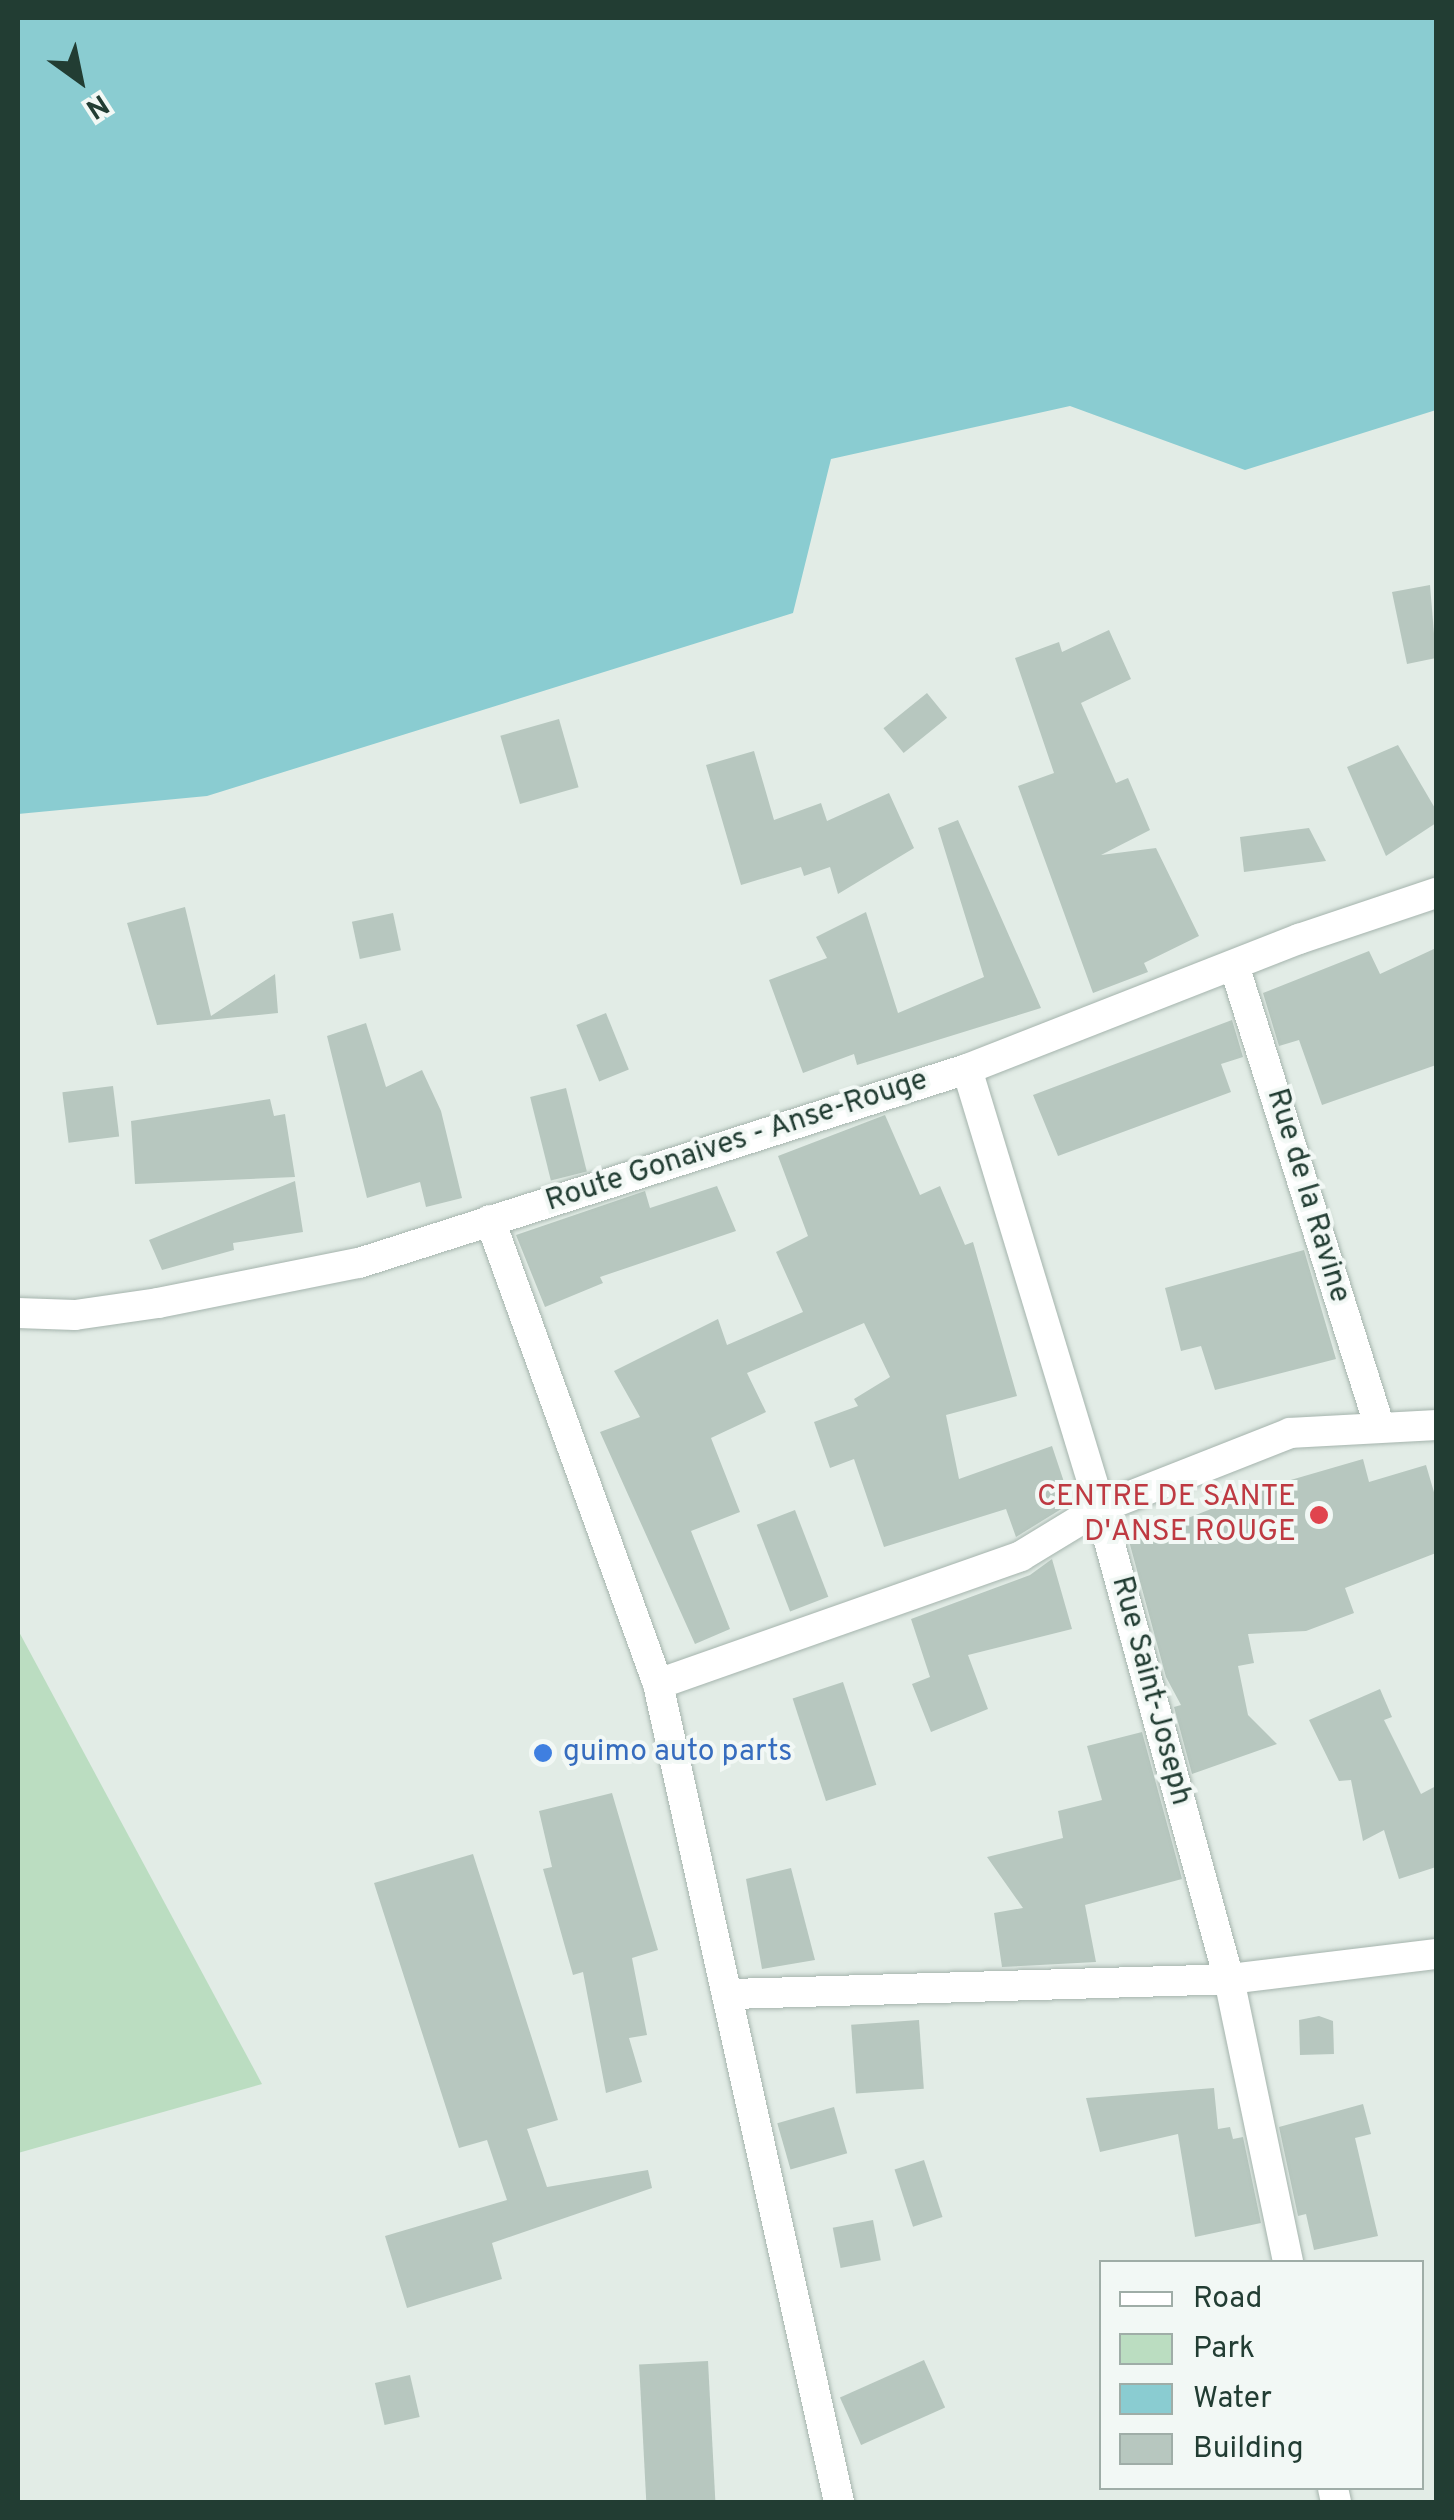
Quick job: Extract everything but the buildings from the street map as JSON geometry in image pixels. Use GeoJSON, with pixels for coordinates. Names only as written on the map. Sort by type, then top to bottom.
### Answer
{"type":"FeatureCollection","features":[{"type":"Feature","properties":{"kind":"street","name":"Route Gonaives - Anse-Rouge"},"geometry":{"type":"LineString","coordinates":[[18,1313],[75,1314],[246,1287],[359,1263],[967,1069],[1234,965],[1436,893]]}},
{"type":"Feature","properties":{"kind":"street","name":"Rue de la Ravine"},"geometry":{"type":"LineString","coordinates":[[1234,965],[1380,1428]]}},
{"type":"Feature","properties":{"kind":"street","name":"Rue Saint-Joseph"},"geometry":{"type":"LineString","coordinates":[[967,1069],[1100,1508],[1229,1979],[1288,2260]]}},
{"type":"Feature","properties":{"kind":"street"},"geometry":{"type":"LineString","coordinates":[[490,1220],[658,1684],[732,1994],[814,2408],[840,2502]]}},
{"type":"Feature","properties":{"kind":"street"},"geometry":{"type":"LineString","coordinates":[[658,1684],[1021,1556],[1100,1508],[1290,1433],[1436,1424]]}},
{"type":"Feature","properties":{"kind":"street"},"geometry":{"type":"LineString","coordinates":[[732,1994],[1229,1979],[1436,1954]]}},
{"type":"Feature","properties":{"kind":"green space"},"geometry":{"type":"Polygon","coordinates":[[[18,1630],[262,2084],[18,2153],[18,1630]]]}},
{"type":"Feature","properties":{"kind":"water"},"geometry":{"type":"Polygon","coordinates":[[[18,18],[1436,18],[1436,410],[1245,470],[1070,406],[831,459],[793,613],[207,796],[18,814],[18,18]]]}},
{"type":"Feature","properties":{"kind":"place","name":"CENTRE DE SANTE D'ANSE ROUGE"},"geometry":{"type":"Point","coordinates":[1319,1515]}},
{"type":"Feature","properties":{"kind":"place","name":"guimo auto parts"},"geometry":{"type":"Point","coordinates":[543,1753]}}]}
